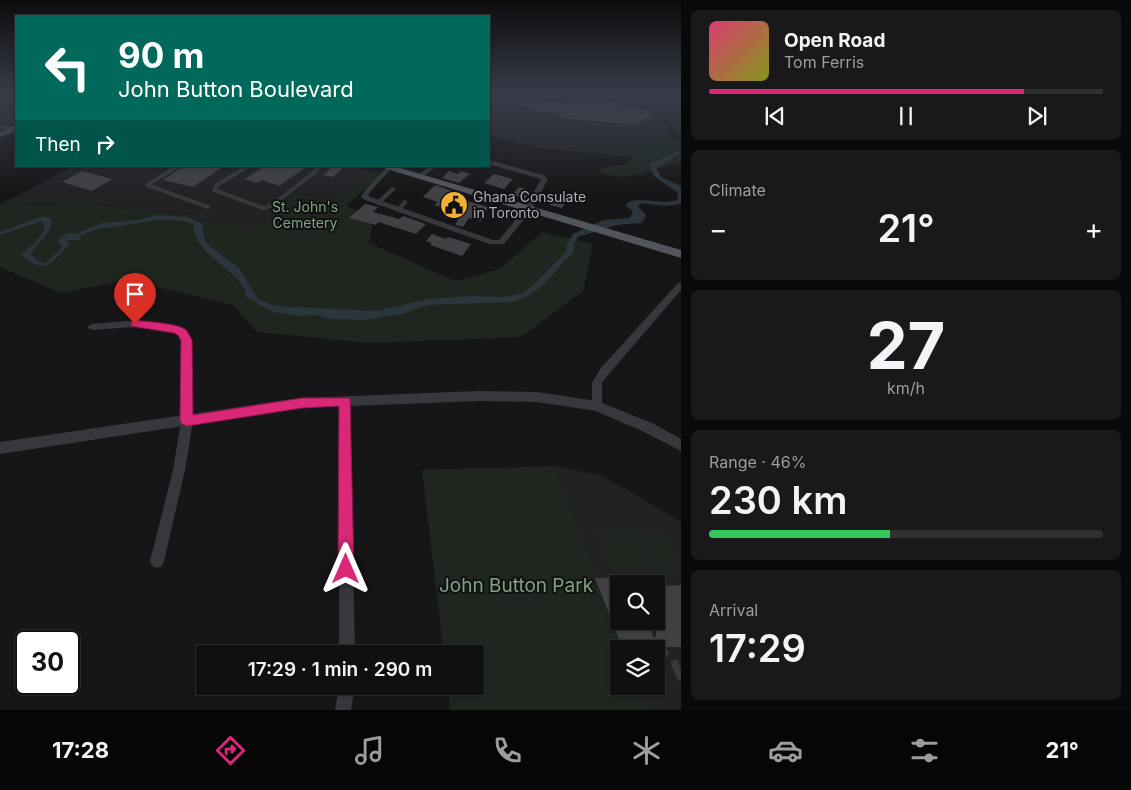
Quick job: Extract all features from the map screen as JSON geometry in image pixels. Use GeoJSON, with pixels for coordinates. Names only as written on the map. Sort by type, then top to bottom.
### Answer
{"type":"FeatureCollection","features":[{"type":"Feature","properties":{"kind":"main road"},"geometry":{"type":"LineString","coordinates":[[0,135],[14,129]]}},
{"type":"Feature","properties":{"kind":"main road"},"geometry":{"type":"LineString","coordinates":[[385,167],[681,254]]}},
{"type":"Feature","properties":{"kind":"street"},"geometry":{"type":"LineString","coordinates":[[385,167],[365,194],[367,199],[497,242],[505,237],[528,209],[545,182],[544,178],[490,162]]}},
{"type":"Feature","properties":{"kind":"street"},"geometry":{"type":"LineString","coordinates":[[419,177],[433,167]]}},
{"type":"Feature","properties":{"kind":"street"},"geometry":{"type":"LineString","coordinates":[[597,406],[597,383],[604,372],[681,285]]}},
{"type":"Feature","properties":{"kind":"street"},"geometry":{"type":"LineString","coordinates":[[92,327],[135,324],[182,332],[186,340],[187,421],[179,470],[157,561]]}},
{"type":"Feature","properties":{"kind":"street"},"geometry":{"type":"LineString","coordinates":[[0,448],[302,403],[480,396],[537,397],[597,406],[647,427],[681,445]]}},
{"type":"Feature","properties":{"kind":"street"},"geometry":{"type":"LineString","coordinates":[[345,401],[347,645]]}},
{"type":"Feature","properties":{"kind":"street"},"geometry":{"type":"LineString","coordinates":[[343,710],[346,695]]}},
{"type":"Feature","properties":{"kind":"lane"},"geometry":{"type":"LineString","coordinates":[[176,167],[147,185],[208,208]]}},
{"type":"Feature","properties":{"kind":"lane"},"geometry":{"type":"LineString","coordinates":[[246,167],[217,185],[214,190],[264,208],[271,206],[317,170],[317,167]]}},
{"type":"Feature","properties":{"kind":"lane"},"geometry":{"type":"LineString","coordinates":[[378,203],[393,189]]}},
{"type":"Feature","properties":{"kind":"lane"},"geometry":{"type":"LineString","coordinates":[[398,210],[405,202]]}},
{"type":"Feature","properties":{"kind":"lane"},"geometry":{"type":"LineString","coordinates":[[675,664],[681,677]]}},
{"type":"Feature","properties":{"kind":"shaded area"},"geometry":{"type":"Polygon","coordinates":[[[490,127],[667,127],[670,132],[611,155],[541,148],[490,136],[490,127]]]}},
{"type":"Feature","properties":{"kind":"shaded area"},"geometry":{"type":"Polygon","coordinates":[[[672,127],[681,127],[681,138],[672,127]]]}},
{"type":"Feature","properties":{"kind":"shaded area"},"geometry":{"type":"Polygon","coordinates":[[[681,150],[681,153],[656,168],[661,177],[681,186],[681,204],[665,206],[642,203],[638,206],[646,215],[642,223],[617,225],[578,237],[574,244],[574,252],[540,288],[532,294],[512,302],[426,305],[404,314],[365,320],[329,319],[315,315],[296,316],[273,312],[247,298],[244,288],[237,279],[200,244],[195,235],[193,224],[176,220],[160,220],[93,230],[81,235],[80,240],[67,240],[69,244],[58,257],[43,266],[37,265],[21,255],[37,241],[45,229],[42,221],[0,235],[0,232],[40,217],[48,217],[52,220],[49,231],[31,255],[40,262],[45,263],[62,248],[57,240],[65,234],[79,233],[101,223],[139,220],[158,215],[187,217],[202,224],[205,242],[239,268],[258,299],[275,306],[377,311],[428,299],[471,296],[503,297],[520,294],[532,286],[566,252],[567,244],[573,234],[604,220],[630,218],[633,211],[626,206],[628,202],[678,200],[677,192],[654,176],[649,164],[681,150]]]}},
{"type":"Feature","properties":{"kind":"shaded area"},"geometry":{"type":"Polygon","coordinates":[[[72,167],[358,167],[381,174],[345,206],[318,238],[198,220],[197,214],[131,210],[92,203],[1,204],[72,167]]]}},
{"type":"Feature","properties":{"kind":"shaded area"},"geometry":{"type":"Polygon","coordinates":[[[556,466],[603,476],[681,522],[681,710],[649,710],[643,695],[665,695],[665,640],[623,640],[619,630],[665,630],[665,575],[610,575],[610,607],[556,466]]]}},
{"type":"Feature","properties":{"kind":"green space"},"geometry":{"type":"Polygon","coordinates":[[[670,132],[676,141],[681,141],[681,162],[631,176],[610,175],[598,172],[607,166],[626,165],[631,157],[611,155],[670,132]]]}},
{"type":"Feature","properties":{"kind":"green space","name":"St. John's Cemetery"},"geometry":{"type":"Polygon","coordinates":[[[372,172],[381,174],[346,206],[374,217],[369,243],[455,281],[500,269],[542,232],[593,244],[583,291],[521,337],[369,343],[257,332],[233,305],[127,280],[61,293],[0,267],[0,204],[92,203],[131,210],[197,214],[198,220],[255,228],[297,192],[335,202],[372,172]]]}},
{"type":"Feature","properties":{"kind":"green space","name":"John Button Park"},"geometry":{"type":"Polygon","coordinates":[[[556,466],[610,607],[610,630],[619,630],[623,640],[610,640],[610,695],[643,695],[649,710],[450,710],[449,695],[484,695],[484,645],[443,645],[422,470],[556,466]]]}},
{"type":"Feature","properties":{"kind":"green space"},"geometry":{"type":"Polygon","coordinates":[[[596,530],[637,530],[655,572],[611,572],[596,530]]]}},
{"type":"Feature","properties":{"kind":"green space"},"geometry":{"type":"Polygon","coordinates":[[[644,533],[664,533],[681,566],[681,573],[659,574],[646,546],[650,546],[644,533]]]}},
{"type":"Feature","properties":{"kind":"building"},"geometry":{"type":"Polygon","coordinates":[[[182,167],[223,167],[193,187],[163,180],[182,167]]]}},
{"type":"Feature","properties":{"kind":"building"},"geometry":{"type":"Polygon","coordinates":[[[263,167],[307,167],[279,186],[262,180],[257,183],[245,179],[263,167]]]}},
{"type":"Feature","properties":{"kind":"building"},"geometry":{"type":"Polygon","coordinates":[[[332,167],[344,167],[333,177],[323,175],[332,167]]]}},
{"type":"Feature","properties":{"kind":"building"},"geometry":{"type":"Polygon","coordinates":[[[82,171],[112,179],[92,191],[62,182],[82,171]]]}},
{"type":"Feature","properties":{"kind":"building"},"geometry":{"type":"Polygon","coordinates":[[[449,171],[458,174],[461,171],[470,174],[459,183],[442,178],[449,171]]]}},
{"type":"Feature","properties":{"kind":"building"},"geometry":{"type":"Polygon","coordinates":[[[494,174],[513,179],[504,189],[484,183],[494,174]]]}},
{"type":"Feature","properties":{"kind":"building"},"geometry":{"type":"Polygon","coordinates":[[[435,185],[452,191],[447,195],[488,207],[481,221],[469,218],[463,227],[455,225],[462,213],[434,205],[438,202],[423,197],[435,185]]]}},
{"type":"Feature","properties":{"kind":"building"},"geometry":{"type":"Polygon","coordinates":[[[519,187],[531,191],[525,199],[512,195],[519,187]]]}},
{"type":"Feature","properties":{"kind":"building"},"geometry":{"type":"Polygon","coordinates":[[[559,192],[570,196],[562,208],[550,205],[559,192]]]}},
{"type":"Feature","properties":{"kind":"building"},"geometry":{"type":"Polygon","coordinates":[[[365,204],[378,207],[373,212],[399,219],[403,216],[426,224],[416,234],[378,222],[376,225],[349,218],[365,204]]]}},
{"type":"Feature","properties":{"kind":"building"},"geometry":{"type":"Polygon","coordinates":[[[432,234],[471,244],[462,256],[430,245],[432,243],[426,241],[432,234]]]}},
{"type":"Feature","properties":{"kind":"building"},"geometry":{"type":"Polygon","coordinates":[[[595,578],[610,578],[610,616],[595,578]]]}},
{"type":"Feature","properties":{"kind":"building"},"geometry":{"type":"Polygon","coordinates":[[[681,585],[681,647],[666,647],[669,655],[665,655],[665,640],[619,640],[616,630],[651,630],[653,637],[656,637],[656,630],[665,630],[665,586],[681,585]]]}},
{"type":"Feature","properties":{"kind":"place","name":"Ghana Consulate in Toronto"},"geometry":{"type":"Point","coordinates":[454,205]}},
{"type":"Feature","properties":{"kind":"route"},"geometry":{"type":"LineString","coordinates":[[135,324],[182,332],[186,340],[187,421],[302,403],[345,401],[346,569]]}}]}
